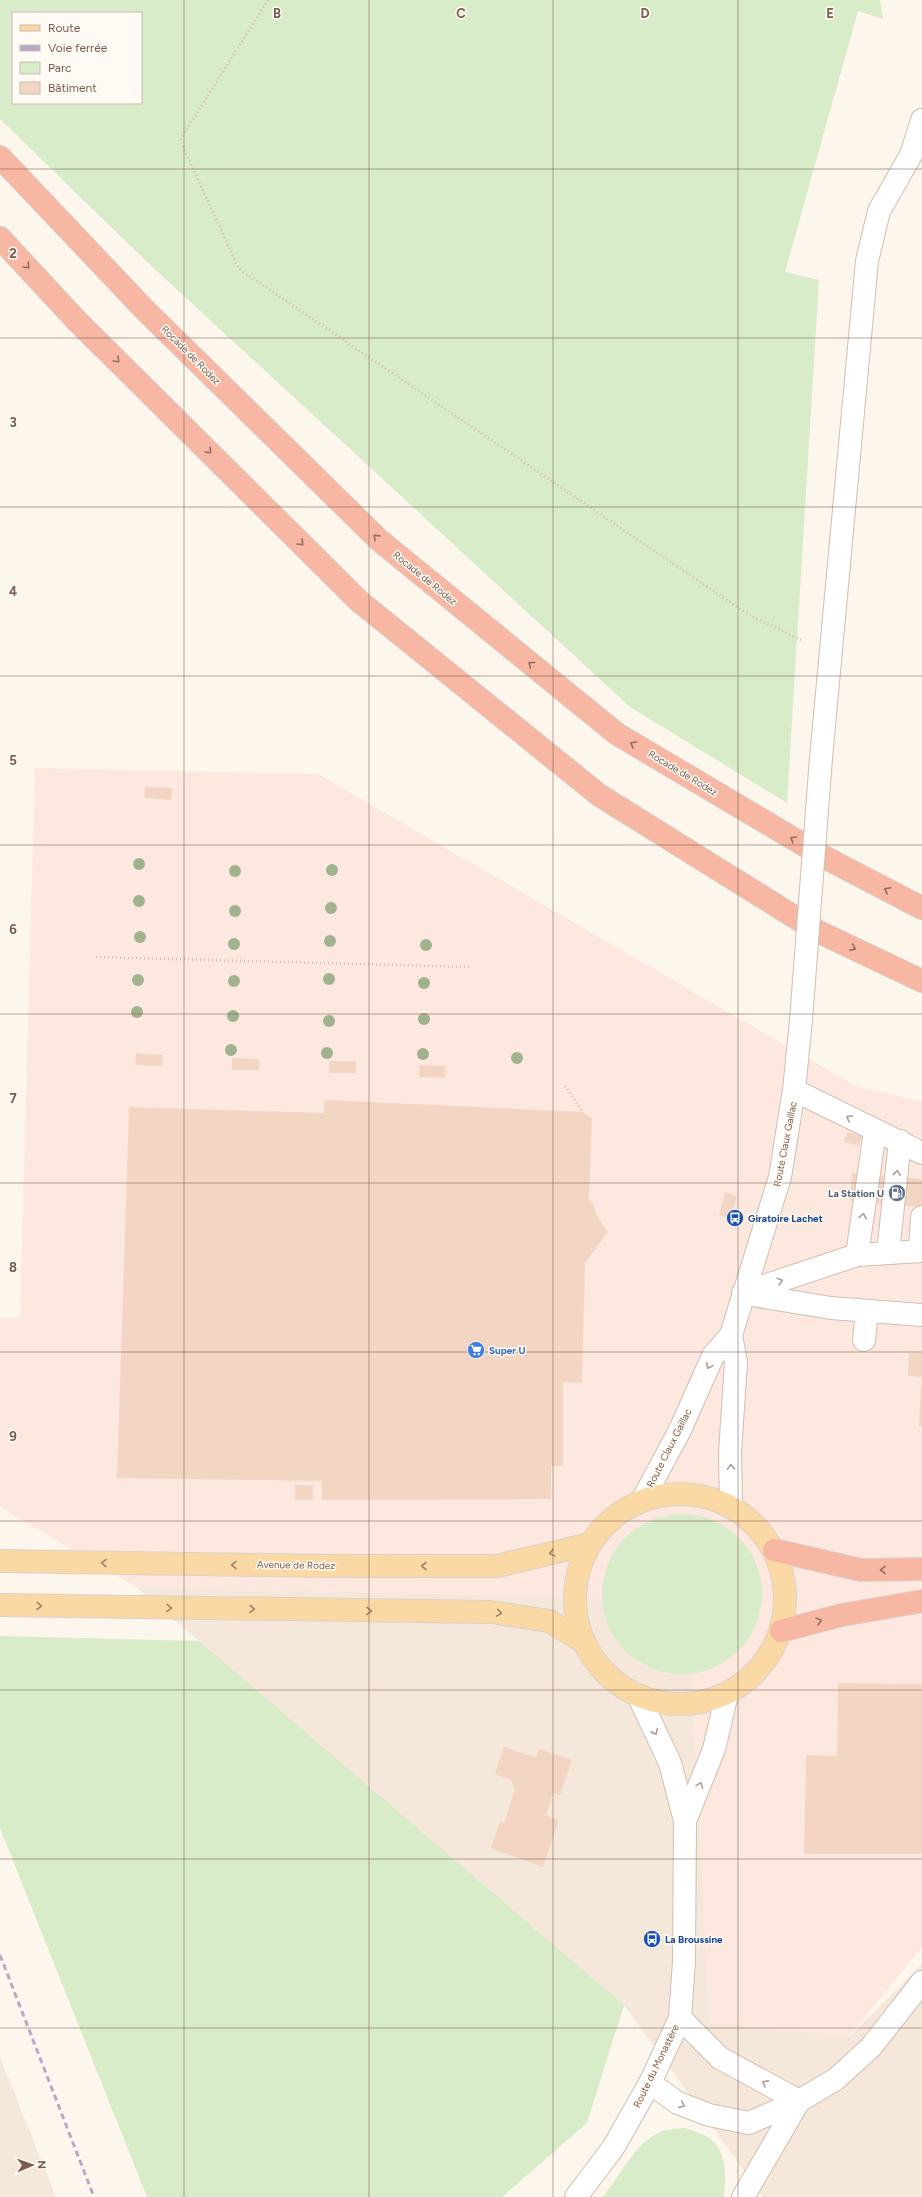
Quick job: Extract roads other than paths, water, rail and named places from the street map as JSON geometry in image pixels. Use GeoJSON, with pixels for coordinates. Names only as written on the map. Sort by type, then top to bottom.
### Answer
{"type":"FeatureCollection","features":[{"type":"Feature","properties":{"kind":"highway","name":"Rocade de Rodez"},"geometry":{"type":"LineString","coordinates":[[0,157],[143,308],[379,540],[617,734],[826,858],[922,908]]}},
{"type":"Feature","properties":{"kind":"highway"},"geometry":{"type":"LineString","coordinates":[[0,238],[77,320],[359,601],[599,795],[817,931],[922,981]]}},
{"type":"Feature","properties":{"kind":"highway"},"geometry":{"type":"LineString","coordinates":[[774,1550],[861,1570],[922,1569]]}},
{"type":"Feature","properties":{"kind":"highway"},"geometry":{"type":"LineString","coordinates":[[781,1632],[842,1615],[922,1601]]}},
{"type":"Feature","properties":{"kind":"main road"},"geometry":{"type":"LineString","coordinates":[[673,1493],[703,1495],[731,1506],[756,1525],[774,1550],[784,1576],[786,1604],[781,1632],[769,1657],[750,1679],[727,1694],[698,1704],[668,1704],[639,1697],[616,1684],[598,1665],[584,1642],[575,1610],[577,1575],[590,1544],[613,1517],[643,1500],[673,1493]]}},
{"type":"Feature","properties":{"kind":"main road","name":"Avenue de Rodez"},"geometry":{"type":"LineString","coordinates":[[0,1561],[329,1566],[497,1566],[590,1544]]}},
{"type":"Feature","properties":{"kind":"main road"},"geometry":{"type":"LineString","coordinates":[[0,1604],[330,1611],[491,1612],[548,1621],[584,1642]]}},
{"type":"Feature","properties":{"kind":"street","name":"Route Claux Gaillac"},"geometry":{"type":"LineString","coordinates":[[731,1506],[730,1453],[736,1362],[731,1335],[742,1293],[780,1177],[794,1090],[821,758],[832,655],[867,261],[879,211],[916,150],[922,120]]}},
{"type":"Feature","properties":{"kind":"street"},"geometry":{"type":"LineString","coordinates":[[794,1090],[922,1153]]}},
{"type":"Feature","properties":{"kind":"street"},"geometry":{"type":"LineString","coordinates":[[857,1255],[875,1131]]}},
{"type":"Feature","properties":{"kind":"street"},"geometry":{"type":"LineString","coordinates":[[888,1253],[900,1141]]}},
{"type":"Feature","properties":{"kind":"street"},"geometry":{"type":"LineString","coordinates":[[742,1293],[857,1255],[921,1251],[922,1217]]}},
{"type":"Feature","properties":{"kind":"street"},"geometry":{"type":"LineString","coordinates":[[742,1293],[831,1308],[922,1315]]}},
{"type":"Feature","properties":{"kind":"street"},"geometry":{"type":"LineString","coordinates":[[864,1340],[867,1311]]}},
{"type":"Feature","properties":{"kind":"street","name":"Route Claux Gaillac"},"geometry":{"type":"LineString","coordinates":[[643,1500],[680,1430],[713,1356],[731,1335]]}},
{"type":"Feature","properties":{"kind":"street","name":"Route du Monastère"},"geometry":{"type":"LineString","coordinates":[[685,1821],[714,1749],[727,1694]]}},
{"type":"Feature","properties":{"kind":"street","name":"Route du Monastère"},"geometry":{"type":"LineString","coordinates":[[576,2197],[613,2148],[650,2083],[680,2018],[684,1962],[685,1821],[670,1763],[639,1697]]}},
{"type":"Feature","properties":{"kind":"street"},"geometry":{"type":"LineString","coordinates":[[650,2083],[678,2103],[709,2115],[749,2123],[799,2101],[836,2079],[871,2046],[922,1982]]}},
{"type":"Feature","properties":{"kind":"street"},"geometry":{"type":"LineString","coordinates":[[680,2018],[720,2058],[799,2101]]}},
{"type":"Feature","properties":{"kind":"street"},"geometry":{"type":"LineString","coordinates":[[743,2197],[799,2101]]}},
{"type":"Feature","properties":{"kind":"railway"},"geometry":{"type":"LineString","coordinates":[[0,1955],[94,2197]]}},
{"type":"Feature","properties":{"kind":"place","name":"La Station U"},"geometry":{"type":"Point","coordinates":[897,1193]}},
{"type":"Feature","properties":{"kind":"place","name":"Giratoire Lachet"},"geometry":{"type":"Point","coordinates":[735,1218]}},
{"type":"Feature","properties":{"kind":"place","name":"Super U"},"geometry":{"type":"Point","coordinates":[476,1350]}},
{"type":"Feature","properties":{"kind":"place","name":"La Broussine"},"geometry":{"type":"Point","coordinates":[652,1939]}}]}
